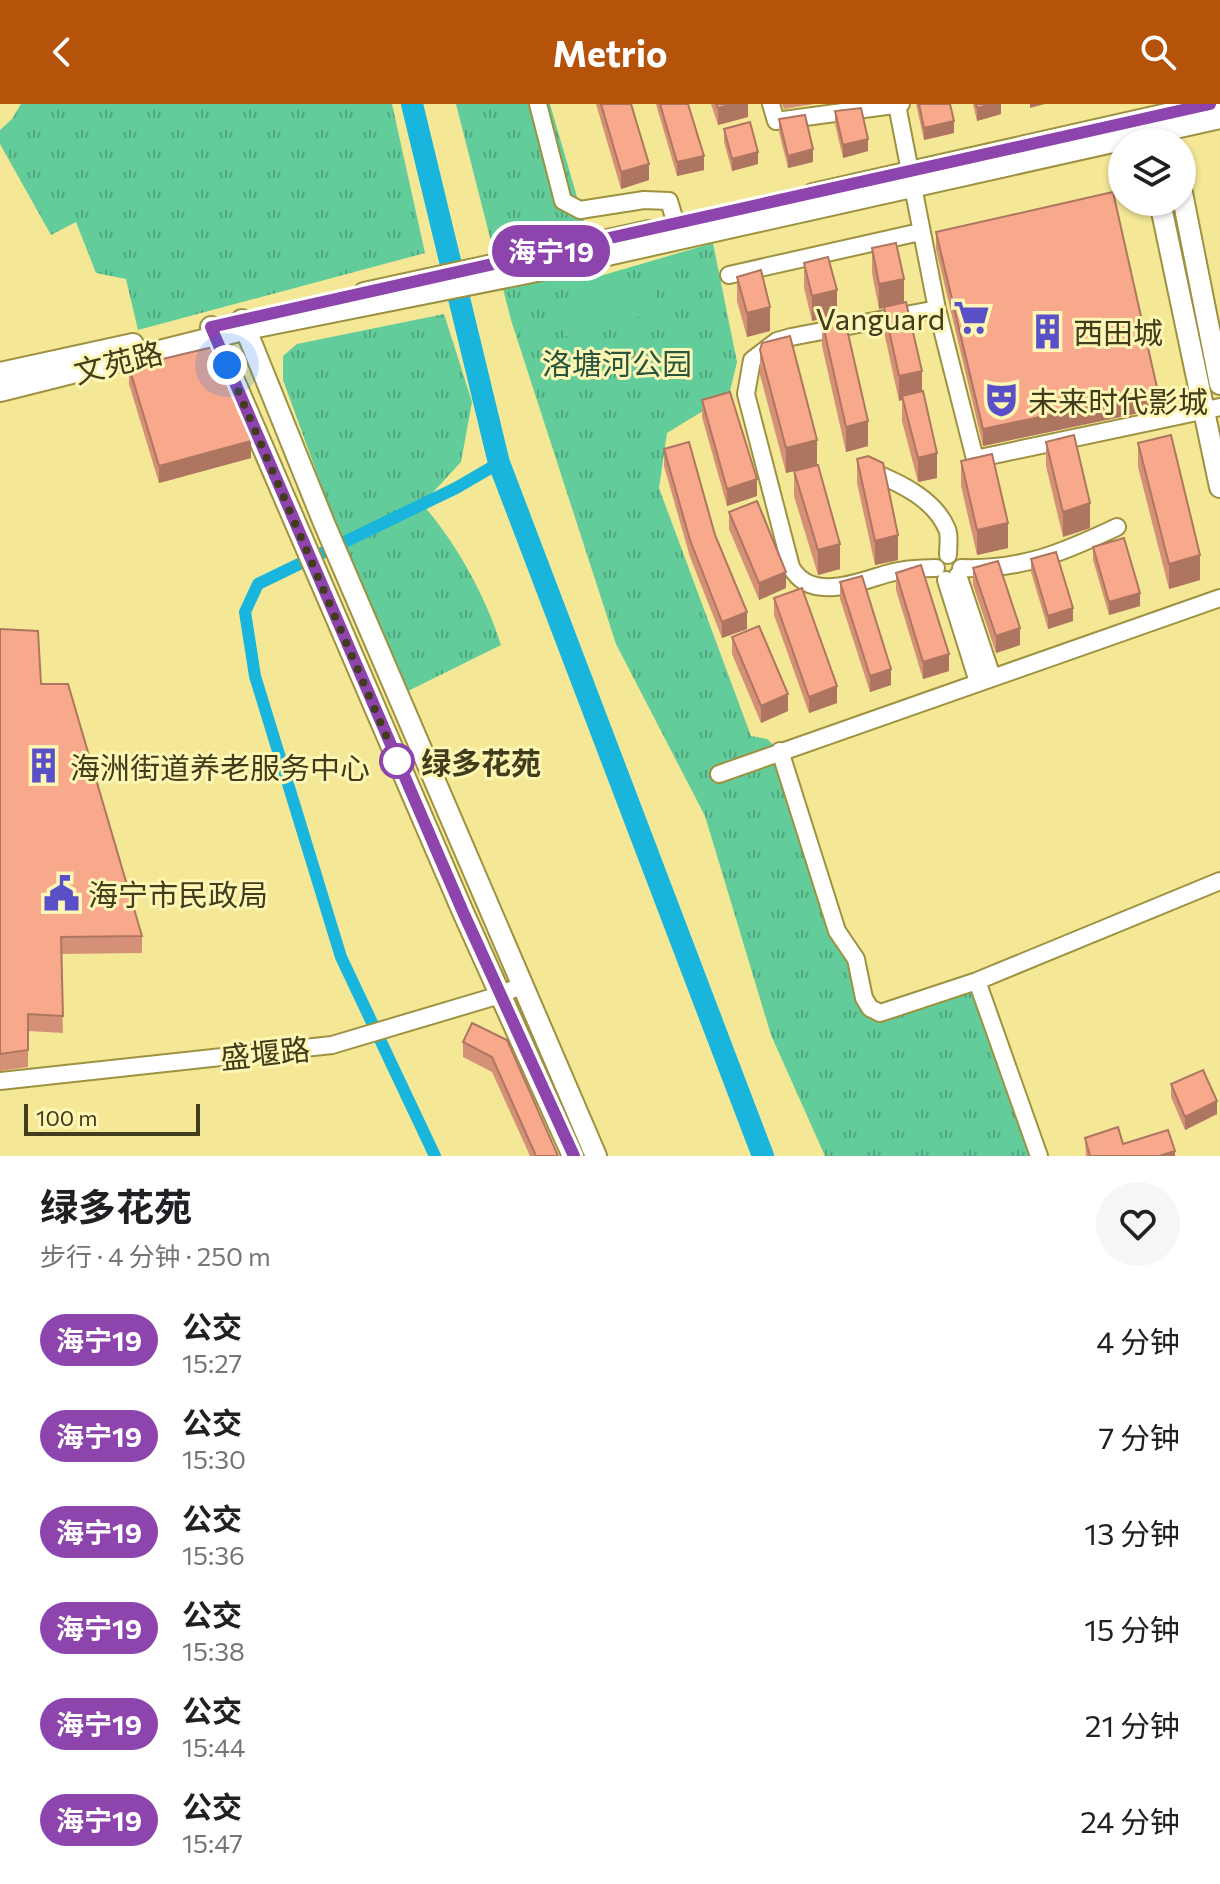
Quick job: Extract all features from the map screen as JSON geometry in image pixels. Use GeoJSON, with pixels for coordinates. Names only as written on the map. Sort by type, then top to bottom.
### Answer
{"type":"FeatureCollection","features":[{"type":"Feature","properties":{"kind":"main road","name":"文苑路"},"geometry":{"type":"LineString","coordinates":[[1168,122],[1211,104]]}},
{"type":"Feature","properties":{"kind":"main road","name":"文苑路"},"geometry":{"type":"LineString","coordinates":[[0,391],[244,324],[413,290],[1143,125],[1220,118]]}},
{"type":"Feature","properties":{"kind":"main road"},"geometry":{"type":"LineString","coordinates":[[1164,216],[1212,408],[1220,487]]}},
{"type":"Feature","properties":{"kind":"main road"},"geometry":{"type":"LineString","coordinates":[[1187,216],[1220,384]]}},
{"type":"Feature","properties":{"kind":"main road"},"geometry":{"type":"LineString","coordinates":[[244,324],[324,523],[596,1156]]}},
{"type":"Feature","properties":{"kind":"main road","name":"文苑路"},"geometry":{"type":"LineString","coordinates":[[0,373],[213,332]]}},
{"type":"Feature","properties":{"kind":"main road"},"geometry":{"type":"LineString","coordinates":[[213,332],[500,995],[573,1156]]}},
{"type":"Feature","properties":{"kind":"street"},"geometry":{"type":"LineString","coordinates":[[538,104],[563,201],[580,210],[644,200],[669,201],[678,231]]}},
{"type":"Feature","properties":{"kind":"street"},"geometry":{"type":"LineString","coordinates":[[771,104],[776,121],[899,105],[920,232],[975,459],[1212,408]]}},
{"type":"Feature","properties":{"kind":"street"},"geometry":{"type":"LineString","coordinates":[[729,275],[920,232]]}},
{"type":"Feature","properties":{"kind":"street"},"geometry":{"type":"LineString","coordinates":[[937,309],[777,341],[752,360],[746,386],[791,567],[799,581],[811,586],[830,587],[867,583],[908,569],[950,573],[997,569],[1058,556],[1117,527]]}},
{"type":"Feature","properties":{"kind":"street"},"geometry":{"type":"LineString","coordinates":[[875,473],[903,484],[927,502],[948,530],[948,555],[956,557],[950,573],[985,680]]}},
{"type":"Feature","properties":{"kind":"street"},"geometry":{"type":"LineString","coordinates":[[719,774],[1220,598]]}},
{"type":"Feature","properties":{"kind":"street"},"geometry":{"type":"LineString","coordinates":[[780,751],[837,931],[856,959],[864,998],[870,1008],[880,1013],[977,981],[1220,881]]}},
{"type":"Feature","properties":{"kind":"street"},"geometry":{"type":"LineString","coordinates":[[977,981],[1039,1156]]}},
{"type":"Feature","properties":{"kind":"street","name":"盛堰路"},"geometry":{"type":"LineString","coordinates":[[0,1081],[332,1045],[394,1029],[522,985]]}},
{"type":"Feature","properties":{"kind":"green space"},"geometry":{"type":"Polygon","coordinates":[[[21,104],[392,104],[425,253],[138,330],[126,279],[96,273],[76,222],[51,235],[0,144],[0,130],[12,119],[21,104]]]}},
{"type":"Feature","properties":{"kind":"green space","name":"洛塘河公园"},"geometry":{"type":"Polygon","coordinates":[[[456,104],[550,104],[600,276],[713,243],[737,362],[729,395],[667,433],[659,488],[751,736],[767,739],[780,751],[870,1008],[977,981],[1039,1156],[825,1156],[771,1035],[705,816],[616,644],[511,320],[456,104]]]}},
{"type":"Feature","properties":{"kind":"green space"},"geometry":{"type":"Polygon","coordinates":[[[653,281],[659,313],[603,324],[597,292],[653,281]]]}},
{"type":"Feature","properties":{"kind":"green space"},"geometry":{"type":"Polygon","coordinates":[[[597,308],[601,328],[564,337],[559,316],[597,308]]]}},
{"type":"Feature","properties":{"kind":"green space"},"geometry":{"type":"Polygon","coordinates":[[[444,314],[472,402],[461,462],[422,504],[447,535],[469,571],[501,645],[398,696],[283,380],[283,356],[297,344],[444,314]]]}},
{"type":"Feature","properties":{"kind":"building"},"geometry":{"type":"Polygon","coordinates":[[[601,104],[631,104],[649,164],[621,172],[601,104]]]}},
{"type":"Feature","properties":{"kind":"building"},"geometry":{"type":"Polygon","coordinates":[[[660,104],[688,104],[704,156],[677,162],[660,104]]]}},
{"type":"Feature","properties":{"kind":"building"},"geometry":{"type":"Polygon","coordinates":[[[919,104],[950,104],[954,121],[924,128],[919,104]]]}},
{"type":"Feature","properties":{"kind":"building"},"geometry":{"type":"Polygon","coordinates":[[[861,108],[868,139],[843,145],[835,111],[861,108]]]}},
{"type":"Feature","properties":{"kind":"building"},"geometry":{"type":"Polygon","coordinates":[[[805,115],[813,149],[788,156],[779,119],[805,115]]]}},
{"type":"Feature","properties":{"kind":"building"},"geometry":{"type":"Polygon","coordinates":[[[750,122],[758,152],[732,159],[724,129],[750,122]]]}},
{"type":"Feature","properties":{"kind":"building","name":"西田城"},"geometry":{"type":"Polygon","coordinates":[[[1108,193],[1108,216],[1118,216],[1158,392],[983,429],[936,232],[1108,193]]]}},
{"type":"Feature","properties":{"kind":"building"},"geometry":{"type":"Polygon","coordinates":[[[896,243],[904,279],[879,284],[872,248],[896,243]]]}},
{"type":"Feature","properties":{"kind":"building"},"geometry":{"type":"Polygon","coordinates":[[[828,257],[837,290],[812,296],[804,263],[828,257]]]}},
{"type":"Feature","properties":{"kind":"building"},"geometry":{"type":"Polygon","coordinates":[[[761,270],[770,307],[747,313],[737,277],[761,270]]]}},
{"type":"Feature","properties":{"kind":"building"},"geometry":{"type":"Polygon","coordinates":[[[906,302],[922,371],[899,376],[884,307],[906,302]]]}},
{"type":"Feature","properties":{"kind":"building"},"geometry":{"type":"Polygon","coordinates":[[[844,316],[868,421],[846,427],[822,321],[844,316]]]}},
{"type":"Feature","properties":{"kind":"building"},"geometry":{"type":"Polygon","coordinates":[[[790,336],[817,440],[786,448],[760,350],[762,343],[790,336]]]}},
{"type":"Feature","properties":{"kind":"building"},"geometry":{"type":"Polygon","coordinates":[[[213,347],[251,441],[159,466],[129,367],[213,347]]]}},
{"type":"Feature","properties":{"kind":"building"},"geometry":{"type":"Polygon","coordinates":[[[923,391],[937,453],[918,458],[902,396],[923,391]]]}},
{"type":"Feature","properties":{"kind":"building"},"geometry":{"type":"Polygon","coordinates":[[[730,392],[757,479],[727,489],[702,400],[730,392]]]}},
{"type":"Feature","properties":{"kind":"building"},"geometry":{"type":"Polygon","coordinates":[[[1074,435],[1090,503],[1063,512],[1046,442],[1074,435]]]}},
{"type":"Feature","properties":{"kind":"building"},"geometry":{"type":"Polygon","coordinates":[[[1171,435],[1200,555],[1169,564],[1138,443],[1171,435]]]}},
{"type":"Feature","properties":{"kind":"building"},"geometry":{"type":"Polygon","coordinates":[[[689,442],[715,535],[747,612],[722,622],[690,540],[664,449],[689,442]]]}},
{"type":"Feature","properties":{"kind":"building"},"geometry":{"type":"Polygon","coordinates":[[[992,454],[1008,523],[977,530],[961,461],[992,454]]]}},
{"type":"Feature","properties":{"kind":"building"},"geometry":{"type":"Polygon","coordinates":[[[868,456],[883,463],[898,535],[875,541],[857,459],[868,456]]]}},
{"type":"Feature","properties":{"kind":"building"},"geometry":{"type":"Polygon","coordinates":[[[818,465],[840,544],[818,550],[794,471],[818,465]]]}},
{"type":"Feature","properties":{"kind":"building"},"geometry":{"type":"Polygon","coordinates":[[[757,501],[786,572],[759,583],[729,512],[757,501]]]}},
{"type":"Feature","properties":{"kind":"building"},"geometry":{"type":"Polygon","coordinates":[[[1124,538],[1140,593],[1109,602],[1093,547],[1124,538]]]}},
{"type":"Feature","properties":{"kind":"building"},"geometry":{"type":"Polygon","coordinates":[[[1056,552],[1073,608],[1048,616],[1031,559],[1056,552]]]}},
{"type":"Feature","properties":{"kind":"building"},"geometry":{"type":"Polygon","coordinates":[[[998,561],[1020,628],[996,636],[973,568],[998,561]]]}},
{"type":"Feature","properties":{"kind":"building"},"geometry":{"type":"Polygon","coordinates":[[[921,565],[949,654],[923,662],[896,573],[921,565]]]}},
{"type":"Feature","properties":{"kind":"building"},"geometry":{"type":"Polygon","coordinates":[[[862,576],[891,669],[870,676],[840,582],[862,576]]]}},
{"type":"Feature","properties":{"kind":"building"},"geometry":{"type":"Polygon","coordinates":[[[802,588],[837,686],[809,697],[774,598],[802,588]]]}},
{"type":"Feature","properties":{"kind":"building"},"geometry":{"type":"Polygon","coordinates":[[[759,626],[788,694],[761,706],[732,637],[759,626]]]}},
{"type":"Feature","properties":{"kind":"building"},"geometry":{"type":"Polygon","coordinates":[[[0,629],[38,631],[41,684],[68,684],[142,936],[61,937],[63,1016],[28,1014],[28,1050],[0,1054],[0,629]]]}},
{"type":"Feature","properties":{"kind":"building"},"geometry":{"type":"Polygon","coordinates":[[[472,1023],[507,1040],[558,1156],[536,1156],[492,1057],[463,1042],[472,1023]]]}},
{"type":"Feature","properties":{"kind":"building"},"geometry":{"type":"Polygon","coordinates":[[[1203,1070],[1217,1101],[1185,1117],[1171,1084],[1203,1070]]]}},
{"type":"Feature","properties":{"kind":"building"},"geometry":{"type":"Polygon","coordinates":[[[1118,1127],[1123,1144],[1168,1130],[1175,1151],[1159,1156],[1090,1156],[1085,1138],[1118,1127]]]}},
{"type":"Feature","properties":{"kind":"waterway"},"geometry":{"type":"LineString","coordinates":[[412,104],[499,463],[763,1156]]}},
{"type":"Feature","properties":{"kind":"waterway"},"geometry":{"type":"LineString","coordinates":[[435,1156],[341,957],[255,676],[245,612],[258,584],[456,488],[499,463]]}},
{"type":"Feature","properties":{"kind":"bus line","name":"海宁19"},"geometry":{"type":"LineString","coordinates":[[574,1156],[463,912],[211,327],[1210,104]]}},
{"type":"Feature","properties":{"kind":"place","name":"Vanguard"},"geometry":{"type":"Point","coordinates":[971,317]}},
{"type":"Feature","properties":{"kind":"place","name":"西田城"},"geometry":{"type":"Point","coordinates":[1047,331]}},
{"type":"Feature","properties":{"kind":"place","name":"未来时代影城"},"geometry":{"type":"Point","coordinates":[1002,400]}},
{"type":"Feature","properties":{"kind":"place","name":"绿多花苑"},"geometry":{"type":"Point","coordinates":[397,761]}},
{"type":"Feature","properties":{"kind":"place","name":"海洲街道养老服务中心"},"geometry":{"type":"Point","coordinates":[44,766]}},
{"type":"Feature","properties":{"kind":"place","name":"海宁市民政局"},"geometry":{"type":"Point","coordinates":[62,893]}},
{"type":"Feature","properties":{"kind":"route"},"geometry":{"type":"LineString","coordinates":[[227,365],[397,761]]}}]}
